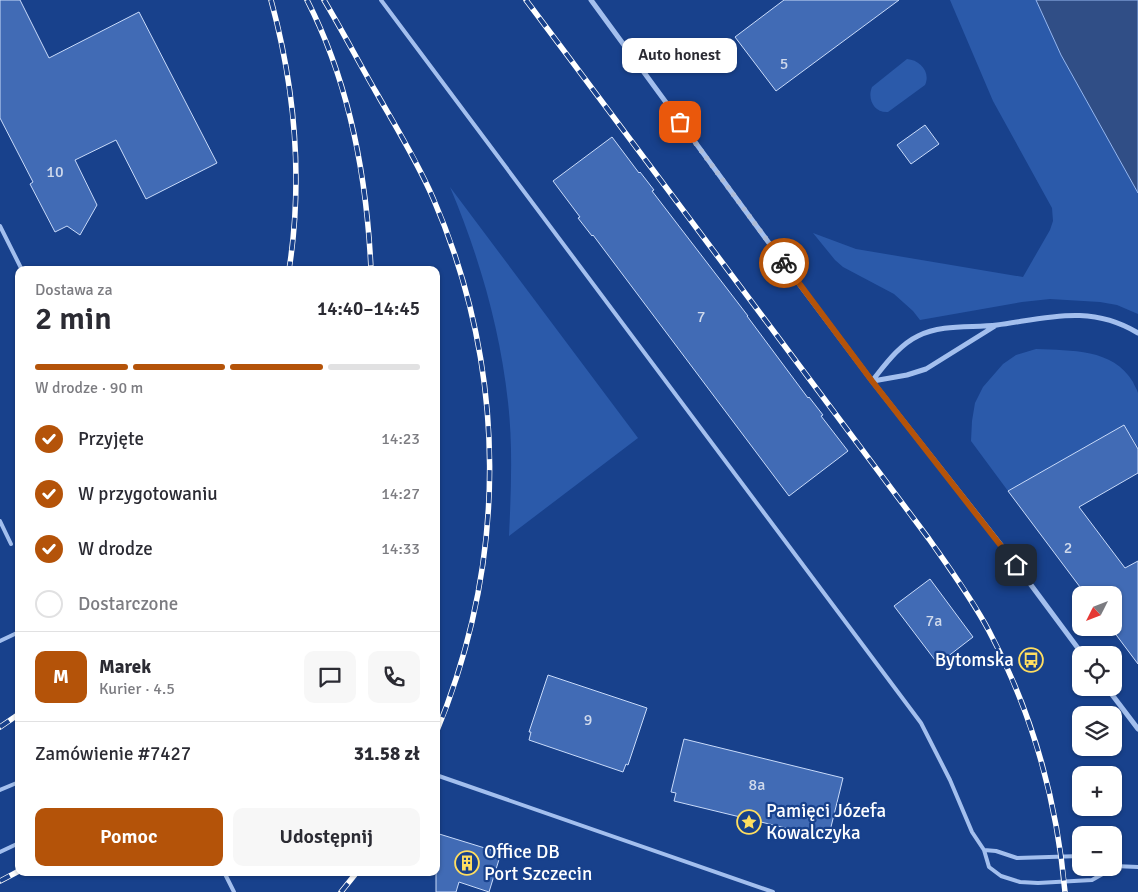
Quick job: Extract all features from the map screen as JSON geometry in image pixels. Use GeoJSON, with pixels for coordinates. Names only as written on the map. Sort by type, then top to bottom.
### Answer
{"type":"FeatureCollection","features":[{"type":"Feature","properties":{"kind":"street"},"geometry":{"type":"LineString","coordinates":[[591,0],[642,72],[872,381],[1005,550],[1076,646]]}},
{"type":"Feature","properties":{"kind":"street"},"geometry":{"type":"LineString","coordinates":[[872,381],[891,358],[908,342],[931,331],[966,326],[997,325],[1054,315],[1076,315],[1106,320],[1138,333]]}},
{"type":"Feature","properties":{"kind":"street"},"geometry":{"type":"LineString","coordinates":[[872,381],[907,375],[926,369],[997,325]]}},
{"type":"Feature","properties":{"kind":"street"},"geometry":{"type":"LineString","coordinates":[[1113,696],[1138,729]]}},
{"type":"Feature","properties":{"kind":"lane"},"geometry":{"type":"LineString","coordinates":[[381,0],[921,723],[950,780],[972,832],[984,850],[990,867],[1001,876],[1020,882],[1092,880],[1099,876]]}},
{"type":"Feature","properties":{"kind":"lane"},"geometry":{"type":"LineString","coordinates":[[0,226],[20,266]]}},
{"type":"Feature","properties":{"kind":"lane"},"geometry":{"type":"LineString","coordinates":[[0,521],[11,544]]}},
{"type":"Feature","properties":{"kind":"lane"},"geometry":{"type":"LineString","coordinates":[[0,641],[15,634]]}},
{"type":"Feature","properties":{"kind":"lane"},"geometry":{"type":"LineString","coordinates":[[440,777],[773,892]]}},
{"type":"Feature","properties":{"kind":"lane"},"geometry":{"type":"LineString","coordinates":[[0,790],[15,784]]}},
{"type":"Feature","properties":{"kind":"lane"},"geometry":{"type":"LineString","coordinates":[[0,852],[15,845]]}},
{"type":"Feature","properties":{"kind":"lane"},"geometry":{"type":"LineString","coordinates":[[984,850],[996,851],[1018,858],[1072,856]]}},
{"type":"Feature","properties":{"kind":"lane"},"geometry":{"type":"LineString","coordinates":[[1122,867],[1138,867]]}},
{"type":"Feature","properties":{"kind":"lane"},"geometry":{"type":"LineString","coordinates":[[226,876],[234,892]]}},
{"type":"Feature","properties":{"kind":"shaded area"},"geometry":{"type":"Polygon","coordinates":[[[950,0],[1036,0],[1061,55],[1138,193],[1138,314],[1117,305],[1100,302],[1050,299],[1022,302],[920,320],[894,294],[843,267],[813,233],[856,249],[1023,277],[1050,230],[1053,221],[1052,208],[993,101],[950,0]]]}},
{"type":"Feature","properties":{"kind":"shaded area"},"geometry":{"type":"Polygon","coordinates":[[[1036,0],[1138,0],[1138,193],[1061,55],[1036,0]]]}},
{"type":"Feature","properties":{"kind":"shaded area"},"geometry":{"type":"Polygon","coordinates":[[[907,59],[920,64],[923,68],[927,76],[925,85],[888,112],[875,108],[870,96],[872,87],[907,59]]]}},
{"type":"Feature","properties":{"kind":"shaded area"},"geometry":{"type":"Polygon","coordinates":[[[450,187],[638,438],[509,536],[511,486],[510,419],[500,347],[479,266],[450,187]]]}},
{"type":"Feature","properties":{"kind":"shaded area"},"geometry":{"type":"Polygon","coordinates":[[[1036,349],[1077,351],[1103,357],[1125,371],[1138,393],[1138,447],[1124,425],[1008,491],[971,441],[975,403],[983,387],[1003,364],[1016,355],[1036,349]]]}},
{"type":"Feature","properties":{"kind":"building"},"geometry":{"type":"Polygon","coordinates":[[[0,0],[20,0],[49,58],[139,12],[217,163],[146,199],[116,140],[75,160],[97,205],[80,235],[67,226],[55,232],[30,184],[33,182],[0,118],[0,0]]]}},
{"type":"Feature","properties":{"kind":"building"},"geometry":{"type":"Polygon","coordinates":[[[784,0],[899,0],[776,91],[735,37],[784,0]]]}},
{"type":"Feature","properties":{"kind":"building"},"geometry":{"type":"Polygon","coordinates":[[[925,125],[939,144],[911,164],[897,145],[925,125]]]}},
{"type":"Feature","properties":{"kind":"building"},"geometry":{"type":"Polygon","coordinates":[[[612,137],[654,190],[652,191],[808,398],[823,415],[821,416],[848,451],[789,496],[593,235],[578,218],[580,217],[553,181],[612,137]]]}},
{"type":"Feature","properties":{"kind":"building"},"geometry":{"type":"Polygon","coordinates":[[[1124,425],[1138,449],[1138,473],[1079,507],[1125,568],[1138,561],[1138,664],[1117,636],[1122,636],[1122,586],[1079,586],[1008,491],[1124,425]]]}},
{"type":"Feature","properties":{"kind":"building"},"geometry":{"type":"Polygon","coordinates":[[[930,579],[973,637],[938,664],[894,606],[930,579]]]}},
{"type":"Feature","properties":{"kind":"building"},"geometry":{"type":"Polygon","coordinates":[[[548,675],[647,708],[628,765],[626,764],[623,772],[529,740],[531,732],[529,732],[548,675]]]}},
{"type":"Feature","properties":{"kind":"building"},"geometry":{"type":"Polygon","coordinates":[[[684,739],[843,778],[830,831],[826,829],[823,837],[674,801],[676,793],[671,792],[684,739]]]}},
{"type":"Feature","properties":{"kind":"building","name":"Office DB Port Szczecin"},"geometry":{"type":"Polygon","coordinates":[[[440,834],[501,853],[489,892],[459,882],[456,892],[436,892],[436,876],[440,876],[440,834]]]}},
{"type":"Feature","properties":{"kind":"railway"},"geometry":{"type":"LineString","coordinates":[[271,0],[286,67],[294,134],[295,202],[289,266]]}},
{"type":"Feature","properties":{"kind":"railway"},"geometry":{"type":"LineString","coordinates":[[307,0],[322,31],[345,97],[360,166],[369,235],[371,266]]}},
{"type":"Feature","properties":{"kind":"railway"},"geometry":{"type":"LineString","coordinates":[[324,0],[406,144],[433,198],[458,264],[475,330],[486,398],[490,466],[486,533],[476,601],[460,667],[440,722]]}},
{"type":"Feature","properties":{"kind":"railway"},"geometry":{"type":"LineString","coordinates":[[526,0],[929,539],[975,607],[1004,662],[1030,725],[1049,791],[1056,825],[1065,892]]}},
{"type":"Feature","properties":{"kind":"railway"},"geometry":{"type":"LineString","coordinates":[[0,727],[15,717]]}},
{"type":"Feature","properties":{"kind":"railway"},"geometry":{"type":"LineString","coordinates":[[0,881],[15,873]]}},
{"type":"Feature","properties":{"kind":"railway"},"geometry":{"type":"LineString","coordinates":[[341,892],[354,876]]}},
{"type":"Feature","properties":{"kind":"way so far"},"geometry":{"type":"LineString","coordinates":[[680,122],[784,263]]}},
{"type":"Feature","properties":{"kind":"place","name":"Auto honest"},"geometry":{"type":"Point","coordinates":[680,122]}},
{"type":"Feature","properties":{"kind":"place","name":"Bytomska"},"geometry":{"type":"Point","coordinates":[1031,660]}},
{"type":"Feature","properties":{"kind":"place","name":"Pamięci Józefa Kowalczyka"},"geometry":{"type":"Point","coordinates":[749,822]}},
{"type":"Feature","properties":{"kind":"place","name":"Office DB Port Szczecin"},"geometry":{"type":"Point","coordinates":[467,863]}},
{"type":"Feature","properties":{"kind":"route"},"geometry":{"type":"LineString","coordinates":[[784,263],[872,381],[1016,565]]}}]}
